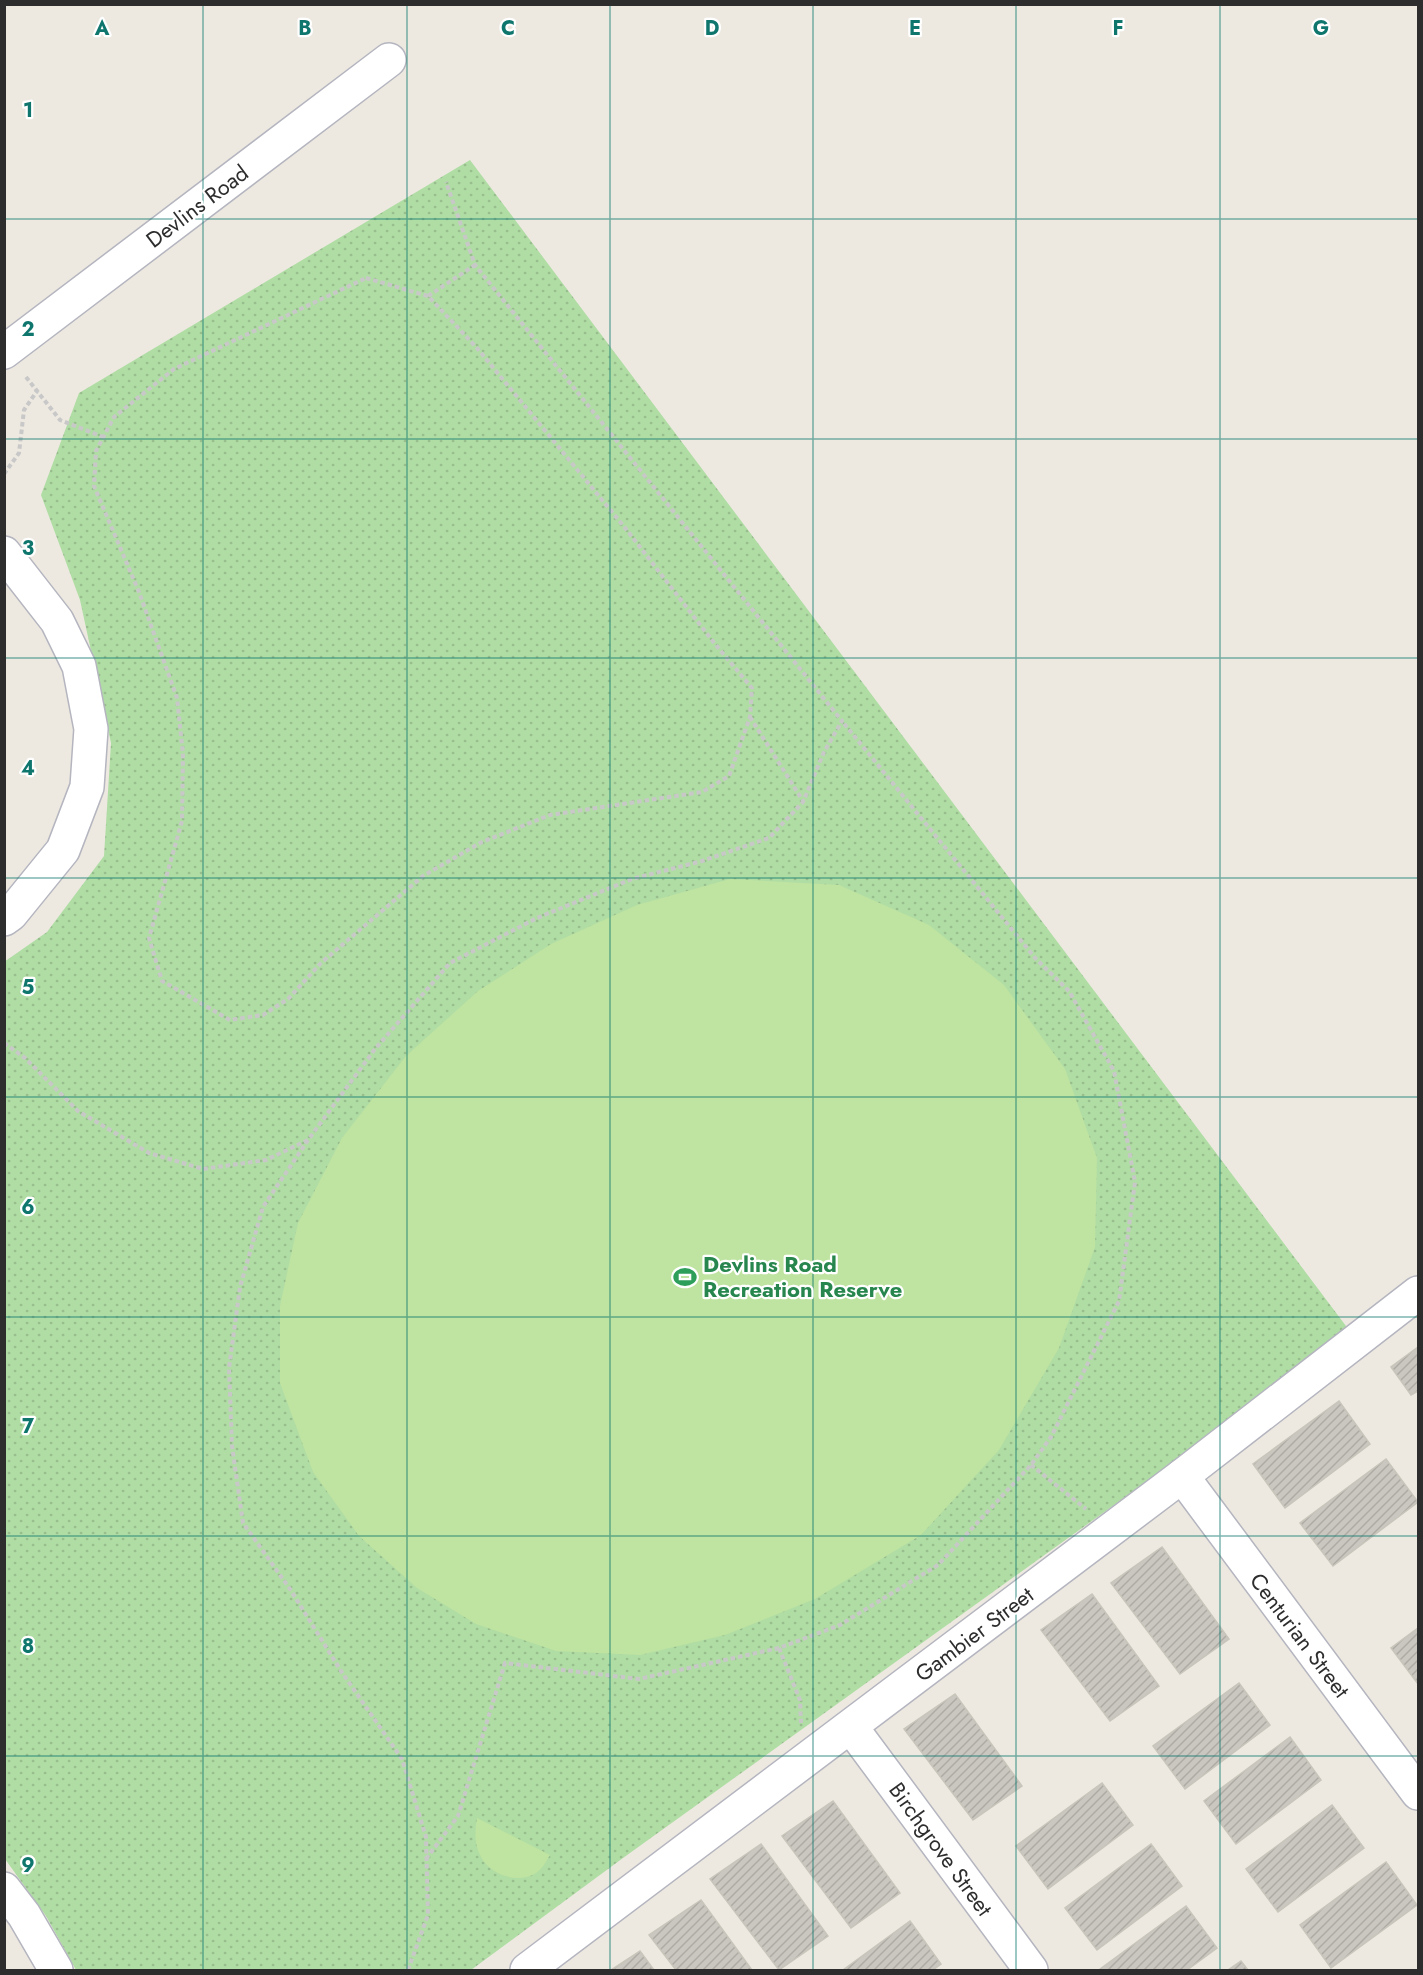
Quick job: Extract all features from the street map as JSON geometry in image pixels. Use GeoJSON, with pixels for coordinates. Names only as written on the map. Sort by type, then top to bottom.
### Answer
{"type":"FeatureCollection","features":[{"type":"Feature","properties":{"kind":"street","name":"Devlins Road"},"geometry":{"type":"LineString","coordinates":[[5,351],[389,60]]}},
{"type":"Feature","properties":{"kind":"street"},"geometry":{"type":"LineString","coordinates":[[4,553],[57,621],[79,666],[91,729],[87,788],[63,850],[11,914],[4,919]]}},
{"type":"Feature","properties":{"kind":"street","name":"Gambier Street"},"geometry":{"type":"LineString","coordinates":[[527,1971],[1112,1530],[1419,1293]]}},
{"type":"Feature","properties":{"kind":"street","name":"Centurian Street"},"geometry":{"type":"LineString","coordinates":[[1182,1476],[1419,1793]]}},
{"type":"Feature","properties":{"kind":"street","name":"Birchgrove Street"},"geometry":{"type":"LineString","coordinates":[[851,1727],[1031,1971]]}},
{"type":"Feature","properties":{"kind":"street"},"geometry":{"type":"LineString","coordinates":[[4,1889],[24,1915],[56,1971]]}},
{"type":"Feature","properties":{"kind":"path"},"geometry":{"type":"LineString","coordinates":[[426,1859],[459,1816],[506,1663],[639,1679],[780,1648],[840,1625],[938,1565],[1031,1465],[1052,1437],[1119,1301],[1135,1182],[1114,1071],[1069,991],[1036,959],[475,265],[446,182]]}},
{"type":"Feature","properties":{"kind":"path"},"geometry":{"type":"LineString","coordinates":[[428,296],[475,265]]}},
{"type":"Feature","properties":{"kind":"path"},"geometry":{"type":"LineString","coordinates":[[366,278],[428,296],[477,348],[626,529],[752,688],[750,717],[729,776],[711,787],[702,792],[550,815],[482,842],[423,876],[321,963],[288,999],[263,1014],[230,1020],[162,981],[149,938],[182,821],[183,754],[177,698],[140,592],[94,486],[96,451],[114,417],[174,369],[366,278]]}},
{"type":"Feature","properties":{"kind":"path"},"geometry":{"type":"LineString","coordinates":[[5,351],[60,420],[103,437]]}},
{"type":"Feature","properties":{"kind":"path"},"geometry":{"type":"LineString","coordinates":[[4,474],[19,453],[24,410],[38,391]]}},
{"type":"Feature","properties":{"kind":"path"},"geometry":{"type":"LineString","coordinates":[[750,717],[803,802]]}},
{"type":"Feature","properties":{"kind":"path"},"geometry":{"type":"LineString","coordinates":[[408,1971],[428,1915],[426,1837],[402,1759],[341,1671],[290,1589],[243,1523],[232,1446],[229,1368],[240,1287],[263,1207],[308,1140],[375,1049],[450,963],[537,918],[632,879],[702,861],[769,838],[803,802],[824,752],[842,721]]}},
{"type":"Feature","properties":{"kind":"path"},"geometry":{"type":"LineString","coordinates":[[4,1043],[25,1058],[78,1111],[149,1153],[203,1170],[266,1160],[308,1140]]}},
{"type":"Feature","properties":{"kind":"path"},"geometry":{"type":"LineString","coordinates":[[1031,1465],[1112,1530]]}},
{"type":"Feature","properties":{"kind":"path"},"geometry":{"type":"LineString","coordinates":[[780,1648],[800,1700],[803,1763]]}},
{"type":"Feature","properties":{"kind":"green space"},"geometry":{"type":"Polygon","coordinates":[[[470,160],[1352,1334],[623,1858],[471,1970],[76,1970],[46,1916],[5,1859],[4,962],[47,932],[104,856],[111,743],[80,600],[41,495],[79,393],[470,160]]]}},
{"type":"Feature","properties":{"kind":"green space","name":"Devlins Road Recreation Reserve"},"geometry":{"type":"Polygon","coordinates":[[[730,879],[839,885],[929,925],[1004,985],[1065,1069],[1097,1158],[1095,1247],[1059,1348],[999,1450],[921,1535],[815,1599],[725,1635],[640,1655],[556,1651],[476,1624],[417,1588],[359,1536],[313,1472],[280,1383],[280,1306],[298,1223],[342,1138],[406,1056],[478,991],[551,944],[637,905],[730,879]]]}},
{"type":"Feature","properties":{"kind":"green space"},"geometry":{"type":"Polygon","coordinates":[[[477,1818],[550,1855],[536,1873],[529,1876],[512,1878],[496,1872],[484,1862],[478,1851],[477,1818]]]}},
{"type":"Feature","properties":{"kind":"building"},"geometry":{"type":"Polygon","coordinates":[[[1418,1347],[1418,1391],[1411,1395],[1391,1367],[1418,1347]]]}},
{"type":"Feature","properties":{"kind":"building"},"geometry":{"type":"Polygon","coordinates":[[[1339,1401],[1370,1444],[1285,1508],[1253,1464],[1339,1401]]]}},
{"type":"Feature","properties":{"kind":"building"},"geometry":{"type":"Polygon","coordinates":[[[1386,1459],[1418,1502],[1333,1566],[1300,1523],[1386,1459]]]}},
{"type":"Feature","properties":{"kind":"building"},"geometry":{"type":"Polygon","coordinates":[[[1162,1547],[1229,1639],[1180,1674],[1111,1583],[1162,1547]]]}},
{"type":"Feature","properties":{"kind":"building"},"geometry":{"type":"Polygon","coordinates":[[[1092,1594],[1159,1686],[1110,1721],[1041,1630],[1092,1594]]]}},
{"type":"Feature","properties":{"kind":"building"},"geometry":{"type":"Polygon","coordinates":[[[1418,1628],[1418,1684],[1391,1648],[1418,1628]]]}},
{"type":"Feature","properties":{"kind":"building"},"geometry":{"type":"Polygon","coordinates":[[[1239,1683],[1270,1725],[1185,1789],[1153,1746],[1239,1683]]]}},
{"type":"Feature","properties":{"kind":"building"},"geometry":{"type":"Polygon","coordinates":[[[955,1694],[1022,1786],[973,1820],[904,1729],[955,1694]]]}},
{"type":"Feature","properties":{"kind":"building"},"geometry":{"type":"Polygon","coordinates":[[[1290,1737],[1321,1780],[1236,1844],[1204,1801],[1290,1737]]]}},
{"type":"Feature","properties":{"kind":"building"},"geometry":{"type":"Polygon","coordinates":[[[1102,1783],[1133,1825],[1048,1889],[1016,1846],[1102,1783]]]}},
{"type":"Feature","properties":{"kind":"building"},"geometry":{"type":"Polygon","coordinates":[[[833,1801],[900,1893],[851,1928],[782,1836],[833,1801]]]}},
{"type":"Feature","properties":{"kind":"building"},"geometry":{"type":"Polygon","coordinates":[[[1332,1805],[1364,1848],[1278,1912],[1246,1869],[1332,1805]]]}},
{"type":"Feature","properties":{"kind":"building"},"geometry":{"type":"Polygon","coordinates":[[[761,1844],[828,1936],[779,1970],[710,1879],[761,1844]]]}},
{"type":"Feature","properties":{"kind":"building"},"geometry":{"type":"Polygon","coordinates":[[[1151,1844],[1182,1886],[1097,1950],[1065,1908],[1151,1844]]]}},
{"type":"Feature","properties":{"kind":"building"},"geometry":{"type":"Polygon","coordinates":[[[1386,1862],[1417,1905],[1331,1968],[1300,1925],[1386,1862]]]}},
{"type":"Feature","properties":{"kind":"building"},"geometry":{"type":"Polygon","coordinates":[[[701,1900],[752,1970],[676,1970],[649,1935],[701,1900]]]}},
{"type":"Feature","properties":{"kind":"building"},"geometry":{"type":"Polygon","coordinates":[[[1186,1906],[1217,1948],[1187,1970],[1100,1969],[1186,1906]]]}},
{"type":"Feature","properties":{"kind":"building"},"geometry":{"type":"Polygon","coordinates":[[[910,1921],[941,1964],[933,1970],[843,1970],[910,1921]]]}},
{"type":"Feature","properties":{"kind":"building"},"geometry":{"type":"Polygon","coordinates":[[[640,1951],[654,1970],[611,1970],[640,1951]]]}},
{"type":"Feature","properties":{"kind":"building"},"geometry":{"type":"Polygon","coordinates":[[[1241,1961],[1248,1970],[1228,1970],[1241,1961]]]}},
{"type":"Feature","properties":{"kind":"place","name":"Devlins Road Recreation Reserve"},"geometry":{"type":"Point","coordinates":[685,1277]}}]}
